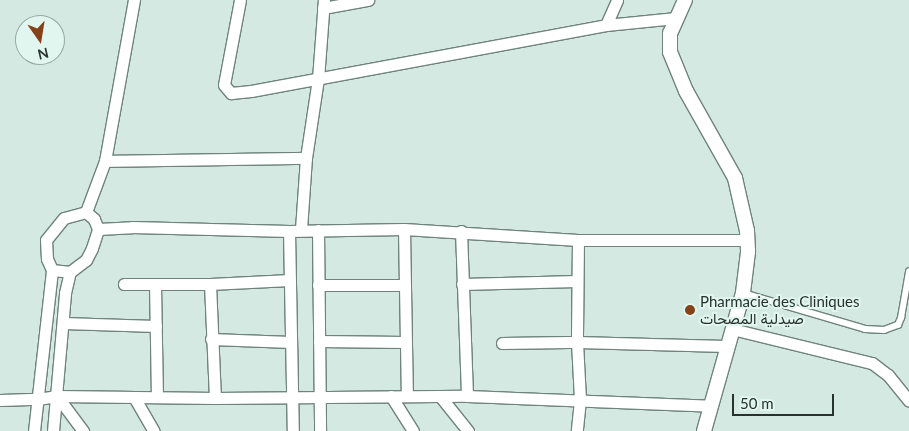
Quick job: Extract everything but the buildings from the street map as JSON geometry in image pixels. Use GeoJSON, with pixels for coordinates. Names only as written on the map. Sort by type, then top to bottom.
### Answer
{"type":"FeatureCollection","features":[{"type":"Feature","properties":{"kind":"street"},"geometry":{"type":"LineString","coordinates":[[86,212],[105,161],[134,0]]}},
{"type":"Feature","properties":{"kind":"street"},"geometry":{"type":"LineString","coordinates":[[240,0],[224,85],[226,90],[231,93],[318,79],[606,25],[676,18]]}},
{"type":"Feature","properties":{"kind":"street"},"geometry":{"type":"LineString","coordinates":[[301,229],[306,158],[318,79],[324,4],[368,0]]}},
{"type":"Feature","properties":{"kind":"street"},"geometry":{"type":"LineString","coordinates":[[606,25],[617,0]]}},
{"type":"Feature","properties":{"kind":"street"},"geometry":{"type":"LineString","coordinates":[[686,0],[670,33],[670,52],[686,91],[735,178],[747,240],[743,293],[726,346],[704,431]]}},
{"type":"Feature","properties":{"kind":"street"},"geometry":{"type":"LineString","coordinates":[[105,161],[306,158]]}},
{"type":"Feature","properties":{"kind":"street"},"geometry":{"type":"LineString","coordinates":[[53,431],[65,293],[70,272],[86,260],[98,228],[94,219],[86,212]]}},
{"type":"Feature","properties":{"kind":"street"},"geometry":{"type":"LineString","coordinates":[[34,431],[52,270],[47,259],[46,240],[64,218],[86,212]]}},
{"type":"Feature","properties":{"kind":"street"},"geometry":{"type":"LineString","coordinates":[[98,228],[404,229],[461,231],[578,240],[747,240]]}},
{"type":"Feature","properties":{"kind":"street"},"geometry":{"type":"LineString","coordinates":[[404,229],[404,342],[407,395]]}},
{"type":"Feature","properties":{"kind":"street"},"geometry":{"type":"LineString","coordinates":[[289,230],[293,431]]}},
{"type":"Feature","properties":{"kind":"street"},"geometry":{"type":"LineString","coordinates":[[318,230],[320,431]]}},
{"type":"Feature","properties":{"kind":"street"},"geometry":{"type":"LineString","coordinates":[[461,231],[467,396]]}},
{"type":"Feature","properties":{"kind":"street"},"geometry":{"type":"LineString","coordinates":[[577,431],[580,400],[577,342],[578,240]]}},
{"type":"Feature","properties":{"kind":"street"},"geometry":{"type":"LineString","coordinates":[[52,270],[70,272]]}},
{"type":"Feature","properties":{"kind":"street"},"geometry":{"type":"LineString","coordinates":[[124,284],[210,284],[290,280]]}},
{"type":"Feature","properties":{"kind":"street"},"geometry":{"type":"LineString","coordinates":[[462,284],[577,281]]}},
{"type":"Feature","properties":{"kind":"street"},"geometry":{"type":"LineString","coordinates":[[156,284],[156,397]]}},
{"type":"Feature","properties":{"kind":"street"},"geometry":{"type":"LineString","coordinates":[[210,284],[215,398]]}},
{"type":"Feature","properties":{"kind":"street"},"geometry":{"type":"LineString","coordinates":[[318,285],[404,285]]}},
{"type":"Feature","properties":{"kind":"street"},"geometry":{"type":"LineString","coordinates":[[63,323],[156,326]]}},
{"type":"Feature","properties":{"kind":"street"},"geometry":{"type":"LineString","coordinates":[[732,329],[872,363],[888,375],[909,401]]}},
{"type":"Feature","properties":{"kind":"street"},"geometry":{"type":"LineString","coordinates":[[211,339],[291,342]]}},
{"type":"Feature","properties":{"kind":"street"},"geometry":{"type":"LineString","coordinates":[[319,341],[404,342]]}},
{"type":"Feature","properties":{"kind":"street"},"geometry":{"type":"LineString","coordinates":[[502,343],[577,342],[726,346]]}},
{"type":"Feature","properties":{"kind":"street"},"geometry":{"type":"LineString","coordinates":[[0,400],[38,399],[57,396],[215,398],[407,395],[711,406]]}},
{"type":"Feature","properties":{"kind":"street"},"geometry":{"type":"LineString","coordinates":[[57,396],[83,431]]}},
{"type":"Feature","properties":{"kind":"street"},"geometry":{"type":"LineString","coordinates":[[391,396],[414,431]]}},
{"type":"Feature","properties":{"kind":"street"},"geometry":{"type":"LineString","coordinates":[[440,396],[468,431]]}},
{"type":"Feature","properties":{"kind":"street"},"geometry":{"type":"LineString","coordinates":[[134,397],[154,431]]}},
{"type":"Feature","properties":{"kind":"lane"},"geometry":{"type":"LineString","coordinates":[[743,293],[865,329],[884,330],[898,325],[901,318],[909,272]]}},
{"type":"Feature","properties":{"kind":"place","name":"Pharmacie des Cliniques صيدلية المصحات"},"geometry":{"type":"Point","coordinates":[690,310]}}]}
